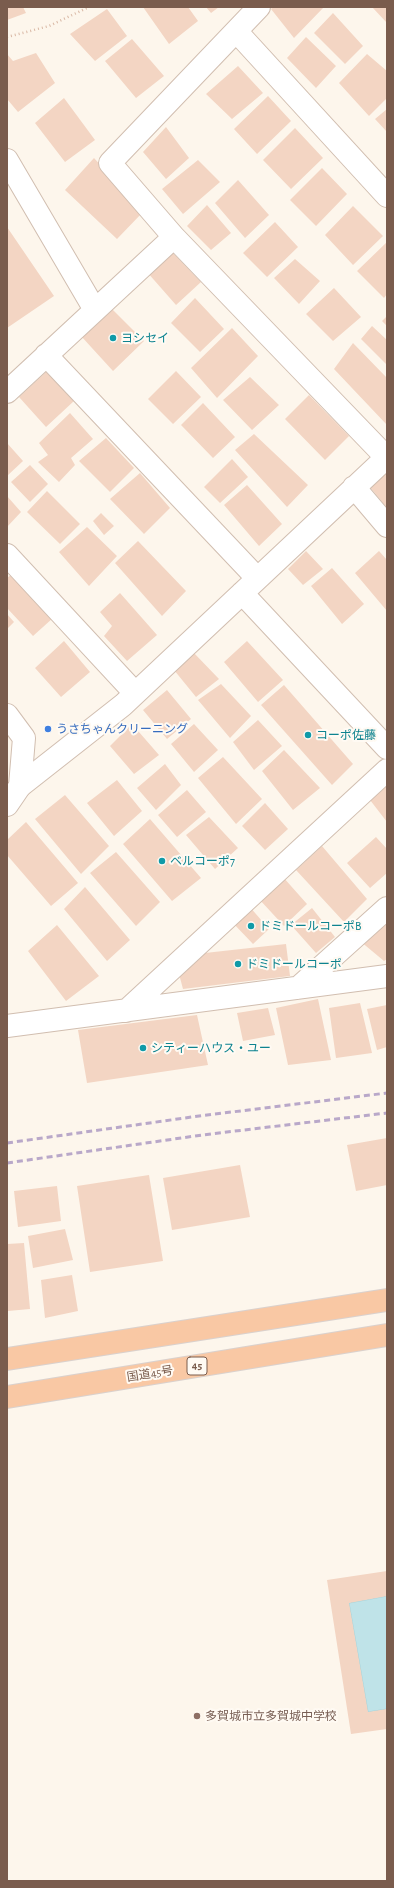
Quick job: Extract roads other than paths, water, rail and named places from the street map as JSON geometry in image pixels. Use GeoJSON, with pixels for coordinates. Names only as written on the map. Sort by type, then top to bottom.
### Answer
{"type":"FeatureCollection","features":[{"type":"Feature","properties":{"kind":"highway"},"geometry":{"type":"LineString","coordinates":[[7,1359],[387,1300]]}},
{"type":"Feature","properties":{"kind":"highway","name":"国道45号"},"geometry":{"type":"LineString","coordinates":[[7,1397],[387,1335]]}},
{"type":"Feature","properties":{"kind":"street"},"geometry":{"type":"LineString","coordinates":[[7,805],[20,786],[123,705],[387,457],[174,237],[110,163],[259,7]]}},
{"type":"Feature","properties":{"kind":"street"},"geometry":{"type":"LineString","coordinates":[[236,31],[387,195]]}},
{"type":"Feature","properties":{"kind":"street"},"geometry":{"type":"LineString","coordinates":[[7,160],[95,310]]}},
{"type":"Feature","properties":{"kind":"street"},"geometry":{"type":"LineString","coordinates":[[7,392],[174,237]]}},
{"type":"Feature","properties":{"kind":"street"},"geometry":{"type":"LineString","coordinates":[[46,355],[257,578]]}},
{"type":"Feature","properties":{"kind":"street"},"geometry":{"type":"LineString","coordinates":[[354,487],[387,526]]}},
{"type":"Feature","properties":{"kind":"street"},"geometry":{"type":"LineString","coordinates":[[7,555],[135,693]]}},
{"type":"Feature","properties":{"kind":"street"},"geometry":{"type":"LineString","coordinates":[[242,593],[387,748]]}},
{"type":"Feature","properties":{"kind":"street"},"geometry":{"type":"LineString","coordinates":[[7,715],[24,738],[20,786]]}},
{"type":"Feature","properties":{"kind":"street"},"geometry":{"type":"LineString","coordinates":[[126,1011],[387,770]]}},
{"type":"Feature","properties":{"kind":"street"},"geometry":{"type":"LineString","coordinates":[[298,988],[387,908]]}},
{"type":"Feature","properties":{"kind":"street"},"geometry":{"type":"LineString","coordinates":[[7,1026],[387,976]]}},
{"type":"Feature","properties":{"kind":"water"},"geometry":{"type":"Polygon","coordinates":[[[387,1596],[387,1709],[368,1712],[349,1603],[387,1596]]]}},
{"type":"Feature","properties":{"kind":"railway"},"geometry":{"type":"LineString","coordinates":[[7,1143],[199,1116],[387,1093]]}},
{"type":"Feature","properties":{"kind":"railway"},"geometry":{"type":"LineString","coordinates":[[7,1163],[202,1135],[387,1113]]}},
{"type":"Feature","properties":{"kind":"place","name":"ヨシセイ"},"geometry":{"type":"Point","coordinates":[113,338]}},
{"type":"Feature","properties":{"kind":"place","name":"うさちゃんクリーニング"},"geometry":{"type":"Point","coordinates":[48,729]}},
{"type":"Feature","properties":{"kind":"place","name":"コーポ佐藤"},"geometry":{"type":"Point","coordinates":[308,735]}},
{"type":"Feature","properties":{"kind":"place","name":"ベルコーポ7"},"geometry":{"type":"Point","coordinates":[162,861]}},
{"type":"Feature","properties":{"kind":"place","name":"ドミドールコーポB"},"geometry":{"type":"Point","coordinates":[251,926]}},
{"type":"Feature","properties":{"kind":"place","name":"ドミドールコーポ"},"geometry":{"type":"Point","coordinates":[238,964]}},
{"type":"Feature","properties":{"kind":"place","name":"シティーハウス・ユー"},"geometry":{"type":"Point","coordinates":[143,1048]}},
{"type":"Feature","properties":{"kind":"place","name":"多賀城市立多賀城中学校"},"geometry":{"type":"Point","coordinates":[197,1716]}}]}
